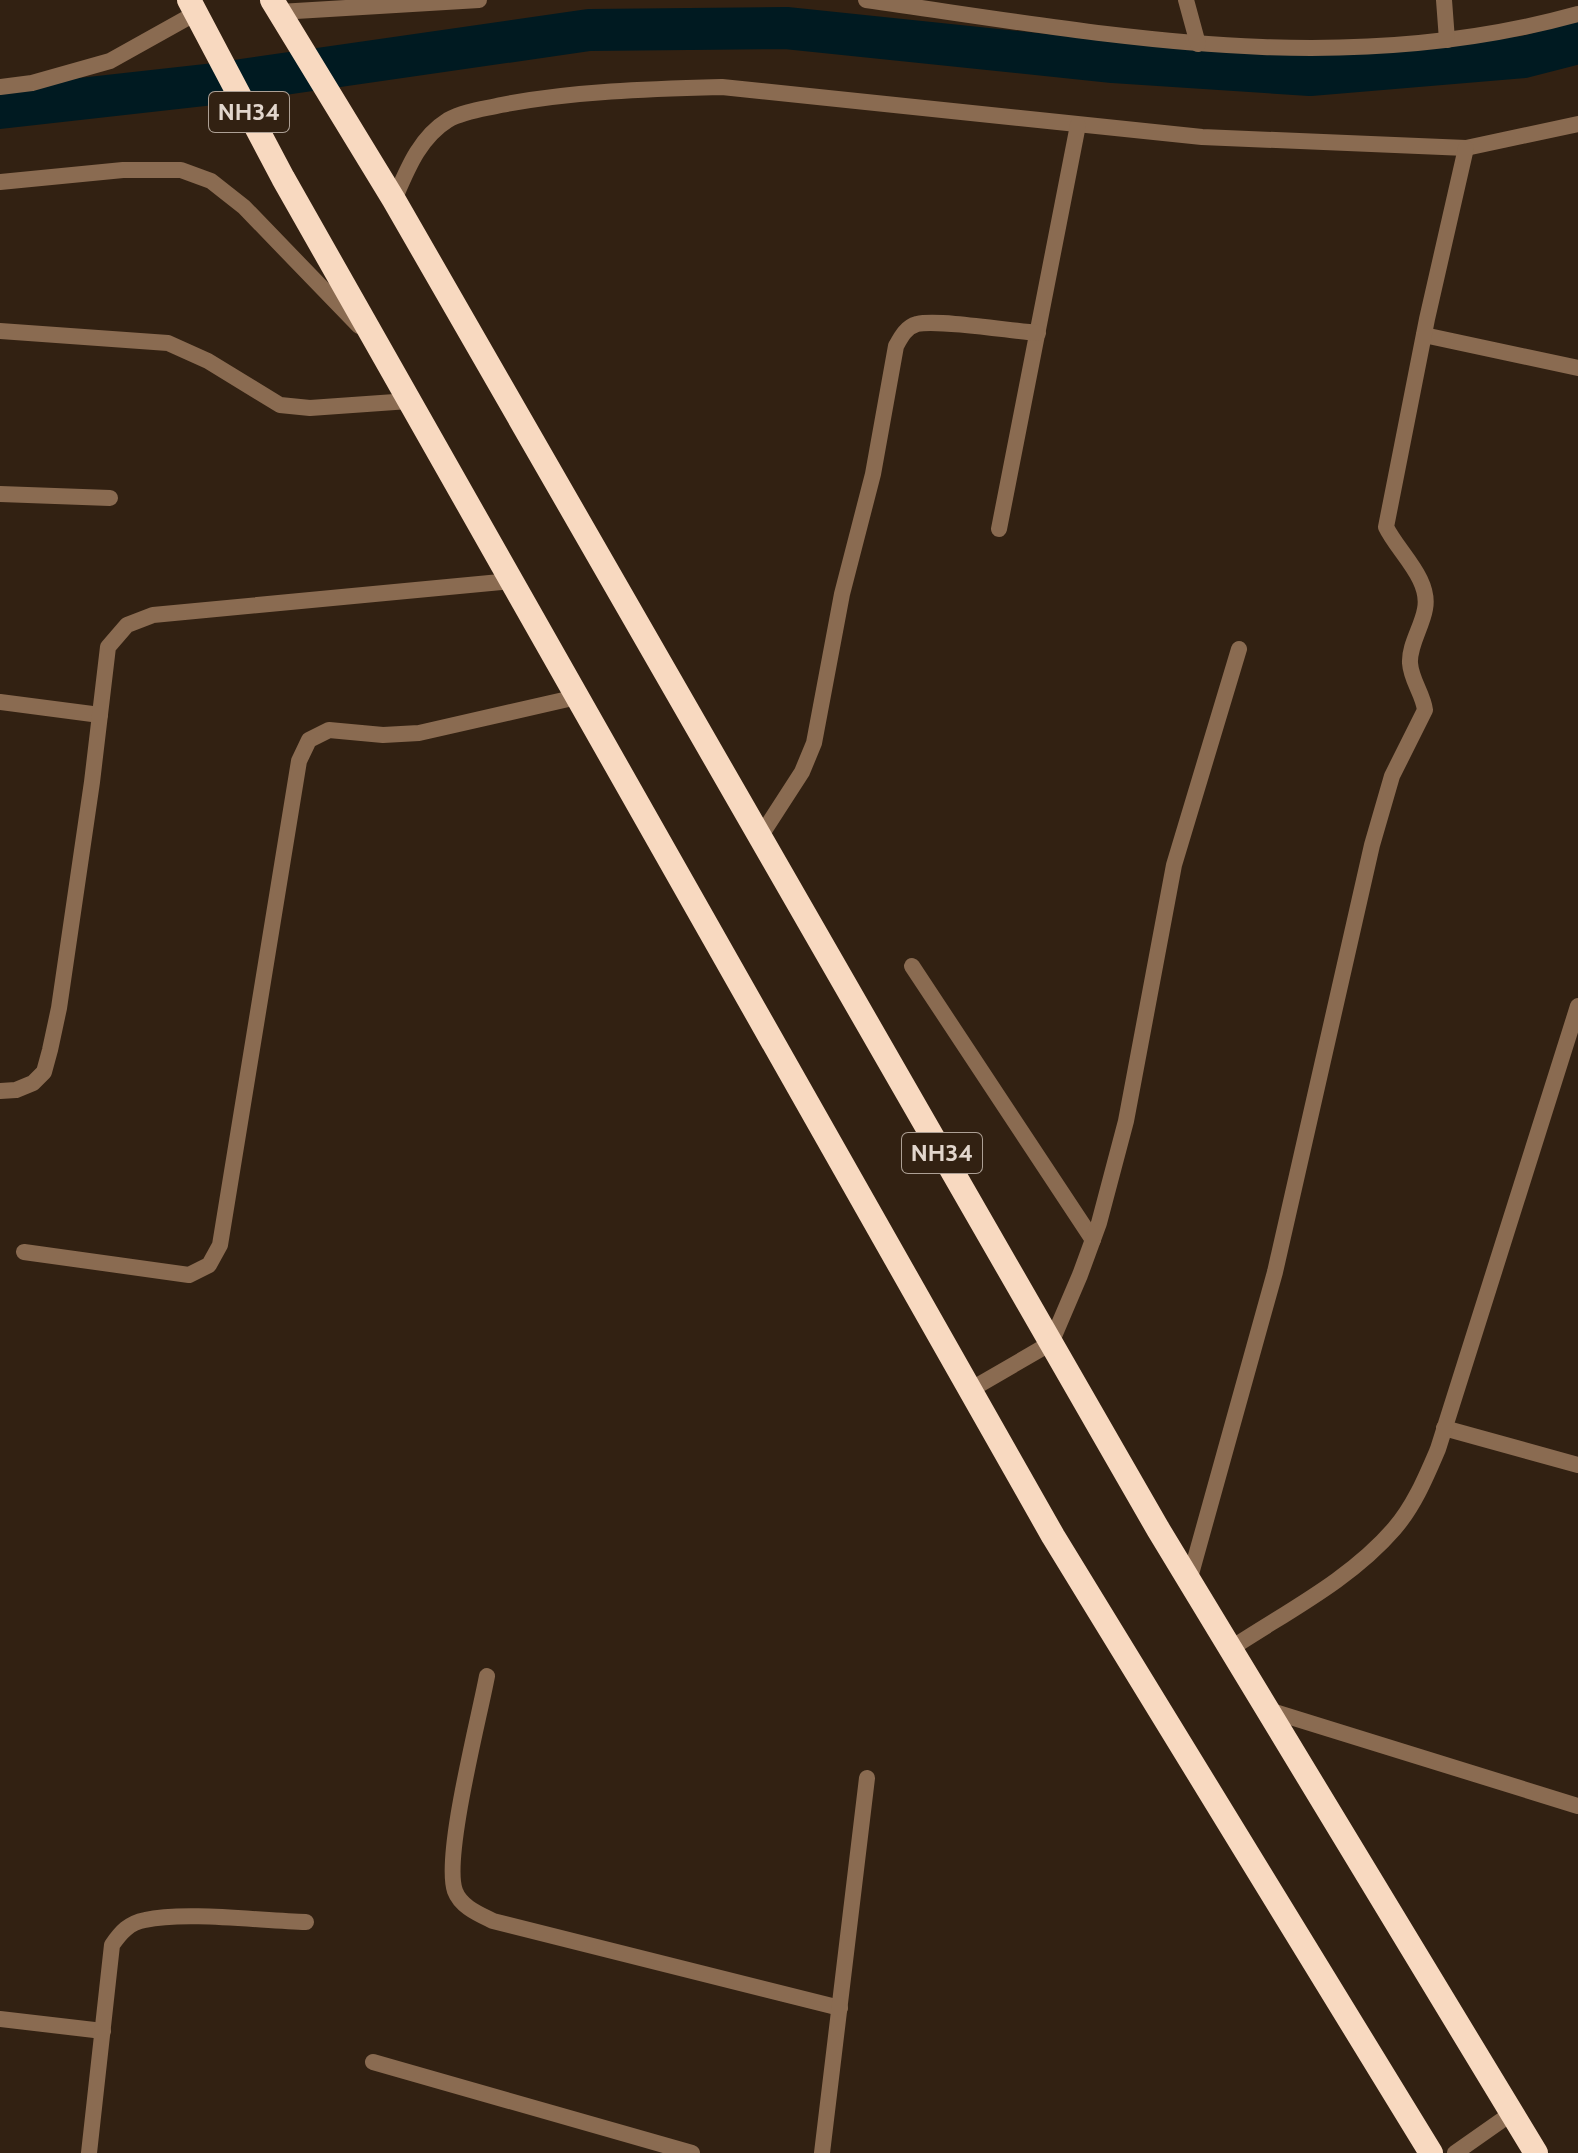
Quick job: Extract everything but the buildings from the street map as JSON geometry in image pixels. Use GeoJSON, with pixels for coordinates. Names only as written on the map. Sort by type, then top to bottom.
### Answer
{"type":"FeatureCollection","features":[{"type":"Feature","properties":{"kind":"highway","name":"NH34"},"geometry":{"type":"LineString","coordinates":[[192,6],[216,46],[283,178],[1061,1549],[1431,2153]]}},
{"type":"Feature","properties":{"kind":"highway","name":"NH34"},"geometry":{"type":"LineString","coordinates":[[276,6],[394,200],[1189,1581],[1536,2153]]}},
{"type":"Feature","properties":{"kind":"street"},"geometry":{"type":"LineString","coordinates":[[276,6],[479,0]]}},
{"type":"Feature","properties":{"kind":"street"},"geometry":{"type":"LineString","coordinates":[[866,0],[943,6],[1198,44],[1259,49],[1367,48],[1447,40],[1527,28],[1578,14]]}},
{"type":"Feature","properties":{"kind":"street"},"geometry":{"type":"LineString","coordinates":[[1186,0],[1198,44]]}},
{"type":"Feature","properties":{"kind":"street"},"geometry":{"type":"LineString","coordinates":[[1444,0],[1447,40]]}},
{"type":"Feature","properties":{"kind":"street"},"geometry":{"type":"LineString","coordinates":[[0,87],[32,83],[110,61],[192,6]]}},
{"type":"Feature","properties":{"kind":"street"},"geometry":{"type":"LineString","coordinates":[[394,200],[411,160],[427,138],[447,121],[466,113],[537,98],[722,87],[1202,137],[1466,148],[1578,124]]}},
{"type":"Feature","properties":{"kind":"street"},"geometry":{"type":"LineString","coordinates":[[999,529],[1078,125]]}},
{"type":"Feature","properties":{"kind":"street"},"geometry":{"type":"LineString","coordinates":[[1189,1581],[1275,1272],[1372,845],[1392,776],[1425,710],[1410,663],[1426,595],[1418,575],[1396,548],[1386,527],[1424,335],[1466,148]]}},
{"type":"Feature","properties":{"kind":"street"},"geometry":{"type":"LineString","coordinates":[[0,182],[123,170],[181,170],[211,181],[244,207],[380,347]]}},
{"type":"Feature","properties":{"kind":"street"},"geometry":{"type":"LineString","coordinates":[[760,837],[802,772],[814,743],[842,594],[873,474],[896,346],[903,332],[916,324],[1038,333]]}},
{"type":"Feature","properties":{"kind":"street"},"geometry":{"type":"LineString","coordinates":[[0,331],[168,343],[208,361],[280,405],[310,408],[409,401]]}},
{"type":"Feature","properties":{"kind":"street"},"geometry":{"type":"LineString","coordinates":[[1424,335],[1578,368]]}},
{"type":"Feature","properties":{"kind":"street"},"geometry":{"type":"LineString","coordinates":[[0,494],[110,498]]}},
{"type":"Feature","properties":{"kind":"street"},"geometry":{"type":"LineString","coordinates":[[0,1091],[33,1083],[44,1072],[50,1050],[59,1008],[108,647],[127,625],[153,615],[511,581]]}},
{"type":"Feature","properties":{"kind":"street"},"geometry":{"type":"LineString","coordinates":[[970,1390],[1051,1343],[1093,1240],[1126,1121],[1174,865],[1239,649]]}},
{"type":"Feature","properties":{"kind":"street"},"geometry":{"type":"LineString","coordinates":[[24,1252],[189,1275],[209,1265],[220,1245],[299,761],[309,740],[329,730],[383,735],[419,733],[577,697]]}},
{"type":"Feature","properties":{"kind":"street"},"geometry":{"type":"LineString","coordinates":[[0,702],[100,715]]}},
{"type":"Feature","properties":{"kind":"street"},"geometry":{"type":"LineString","coordinates":[[912,966],[1093,1240]]}},
{"type":"Feature","properties":{"kind":"street"},"geometry":{"type":"LineString","coordinates":[[1230,1649],[1359,1564],[1395,1528],[1419,1492],[1444,1428],[1578,1006]]}},
{"type":"Feature","properties":{"kind":"street"},"geometry":{"type":"LineString","coordinates":[[1444,1428],[1578,1465]]}},
{"type":"Feature","properties":{"kind":"street"},"geometry":{"type":"LineString","coordinates":[[487,1676],[453,1852],[456,1893],[471,1910],[493,1921],[840,2008]]}},
{"type":"Feature","properties":{"kind":"street"},"geometry":{"type":"LineString","coordinates":[[1268,1710],[1578,1806]]}},
{"type":"Feature","properties":{"kind":"street"},"geometry":{"type":"LineString","coordinates":[[822,2153],[867,1778]]}},
{"type":"Feature","properties":{"kind":"street"},"geometry":{"type":"LineString","coordinates":[[89,2153],[112,1945],[124,1928],[145,1920],[173,1918],[306,1922]]}},
{"type":"Feature","properties":{"kind":"street"},"geometry":{"type":"LineString","coordinates":[[0,2019],[103,2031]]}},
{"type":"Feature","properties":{"kind":"street"},"geometry":{"type":"LineString","coordinates":[[373,2062],[692,2153]]}},
{"type":"Feature","properties":{"kind":"street"},"geometry":{"type":"LineString","coordinates":[[1455,2153],[1512,2113]]}},
{"type":"Feature","properties":{"kind":"waterway"},"geometry":{"type":"LineString","coordinates":[[0,108],[214,84],[589,30],[786,28],[1113,62],[1310,75],[1524,57],[1578,43]]}}]}
